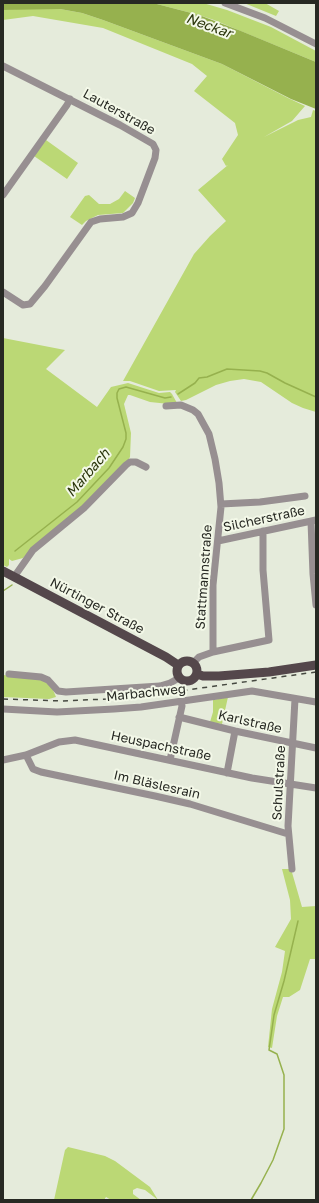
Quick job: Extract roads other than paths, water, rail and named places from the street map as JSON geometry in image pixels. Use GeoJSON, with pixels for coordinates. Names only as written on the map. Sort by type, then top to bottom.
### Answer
{"type":"FeatureCollection","features":[{"type":"Feature","properties":{"kind":"main road","name":"Nürtinger Straße"},"geometry":{"type":"LineString","coordinates":[[3,571],[166,656],[178,665]]}},
{"type":"Feature","properties":{"kind":"main road"},"geometry":{"type":"LineString","coordinates":[[189,660],[194,663],[197,668],[197,674],[193,679],[184,681],[179,678],[176,671],[178,665],[189,660]]}},
{"type":"Feature","properties":{"kind":"main road"},"geometry":{"type":"LineString","coordinates":[[197,674],[203,676],[220,676],[316,666]]}},
{"type":"Feature","properties":{"kind":"street"},"geometry":{"type":"LineString","coordinates":[[225,3],[265,18],[316,44]]}},
{"type":"Feature","properties":{"kind":"street","name":"Lauterstraße"},"geometry":{"type":"LineString","coordinates":[[3,66],[120,125],[152,144],[155,147],[156,153],[138,203],[128,216],[100,219],[92,222],[33,302],[27,306],[19,303],[3,292]]}},
{"type":"Feature","properties":{"kind":"street"},"geometry":{"type":"LineString","coordinates":[[3,194],[67,106],[70,99]]}},
{"type":"Feature","properties":{"kind":"street","name":"Stattmannstraße"},"geometry":{"type":"LineString","coordinates":[[166,406],[181,405],[198,414],[209,434],[215,459],[221,504],[213,585],[213,652]]}},
{"type":"Feature","properties":{"kind":"street"},"geometry":{"type":"LineString","coordinates":[[14,577],[34,550],[84,508],[126,465],[130,462],[136,462],[146,467]]}},
{"type":"Feature","properties":{"kind":"street"},"geometry":{"type":"LineString","coordinates":[[221,504],[260,502],[305,496]]}},
{"type":"Feature","properties":{"kind":"street"},"geometry":{"type":"LineString","coordinates":[[314,521],[313,574],[316,606]]}},
{"type":"Feature","properties":{"kind":"street","name":"Silcherstraße"},"geometry":{"type":"LineString","coordinates":[[218,541],[314,521]]}},
{"type":"Feature","properties":{"kind":"street"},"geometry":{"type":"LineString","coordinates":[[194,663],[199,657],[213,652],[269,640],[263,570],[263,531]]}},
{"type":"Feature","properties":{"kind":"street"},"geometry":{"type":"LineString","coordinates":[[9,674],[41,677],[48,680],[58,691],[66,692],[160,686],[179,678]]}},
{"type":"Feature","properties":{"kind":"street","name":"Marbachweg"},"geometry":{"type":"LineString","coordinates":[[3,709],[56,712],[114,709],[181,702],[252,692],[293,698]]}},
{"type":"Feature","properties":{"kind":"street"},"geometry":{"type":"LineString","coordinates":[[293,698],[316,702]]}},
{"type":"Feature","properties":{"kind":"street","name":"Schulstraße"},"geometry":{"type":"LineString","coordinates":[[292,868],[288,834],[293,744],[293,698]]}},
{"type":"Feature","properties":{"kind":"street"},"geometry":{"type":"LineString","coordinates":[[170,760],[178,717],[182,706],[181,702]]}},
{"type":"Feature","properties":{"kind":"street","name":"Karlstraße"},"geometry":{"type":"LineString","coordinates":[[178,717],[235,732],[316,748]]}},
{"type":"Feature","properties":{"kind":"street"},"geometry":{"type":"LineString","coordinates":[[227,773],[235,732]]}},
{"type":"Feature","properties":{"kind":"street","name":"Heuspachstraße"},"geometry":{"type":"LineString","coordinates":[[3,760],[26,755],[59,742],[75,740],[227,773],[316,788]]}},
{"type":"Feature","properties":{"kind":"street","name":"Im Bläslesrain"},"geometry":{"type":"LineString","coordinates":[[26,755],[34,769],[41,772],[190,804],[288,834]]}},
{"type":"Feature","properties":{"kind":"water","name":"Neckar"},"geometry":{"type":"Polygon","coordinates":[[[3,3],[153,3],[199,15],[316,62],[316,109],[291,99],[222,64],[103,20],[82,13],[60,9],[3,10],[3,3]]]}},
{"type":"Feature","properties":{"kind":"waterway","name":"Marbach"},"geometry":{"type":"LineString","coordinates":[[178,394],[195,383],[199,378],[207,377],[227,369],[260,371],[267,373],[316,397]]}},
{"type":"Feature","properties":{"kind":"waterway","name":"Marbach"},"geometry":{"type":"LineString","coordinates":[[15,551],[77,502],[109,468],[123,447],[126,439],[126,433],[117,398],[119,389],[126,387],[165,398],[171,397]]}},
{"type":"Feature","properties":{"kind":"waterway","name":"Marbach"},"geometry":{"type":"LineString","coordinates":[[3,591],[12,585]]}},
{"type":"Feature","properties":{"kind":"waterway"},"geometry":{"type":"LineString","coordinates":[[251,1200],[273,1160],[284,1129],[284,1075],[277,1054],[269,1050],[274,1015],[284,981],[298,921]]}},
{"type":"Feature","properties":{"kind":"railway"},"geometry":{"type":"LineString","coordinates":[[3,699],[62,701],[129,698],[316,672]]}}]}
